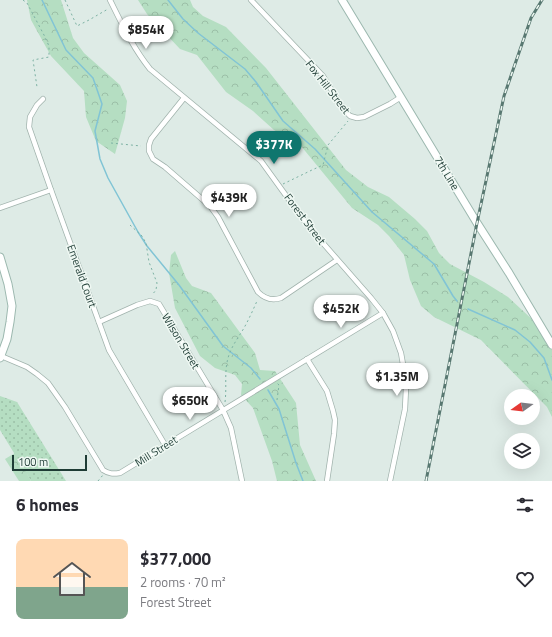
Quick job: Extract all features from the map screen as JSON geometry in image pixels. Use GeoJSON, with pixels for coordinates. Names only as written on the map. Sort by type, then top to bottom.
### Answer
{"type":"FeatureCollection","features":[{"type":"Feature","properties":{"kind":"street","name":"Forest Street"},"geometry":{"type":"LineString","coordinates":[[110,0],[140,57],[150,69],[261,161],[308,226],[383,313],[393,331],[401,353],[406,388],[404,409],[390,481]]}},
{"type":"Feature","properties":{"kind":"street","name":"Fox Hill Street"},"geometry":{"type":"LineString","coordinates":[[251,0],[323,76],[344,110],[349,115],[356,118],[364,117],[401,97]]}},
{"type":"Feature","properties":{"kind":"street","name":"7th Line"},"geometry":{"type":"LineString","coordinates":[[342,0],[552,345]]}},
{"type":"Feature","properties":{"kind":"street"},"geometry":{"type":"LineString","coordinates":[[184,98],[151,138],[148,145],[150,154],[153,159],[165,167],[210,206],[218,217],[258,292],[270,300],[281,298],[337,260]]}},
{"type":"Feature","properties":{"kind":"street","name":"Emerald Court"},"geometry":{"type":"LineString","coordinates":[[42,99],[30,117],[29,127],[50,190],[109,350],[165,445]]}},
{"type":"Feature","properties":{"kind":"street"},"geometry":{"type":"LineString","coordinates":[[0,208],[50,190]]}},
{"type":"Feature","properties":{"kind":"street"},"geometry":{"type":"LineString","coordinates":[[0,258],[8,284],[12,306],[9,328],[1,357]]}},
{"type":"Feature","properties":{"kind":"street","name":"Wilson Street"},"geometry":{"type":"LineString","coordinates":[[99,322],[137,305],[150,302],[159,304],[223,410],[231,428],[242,481]]}},
{"type":"Feature","properties":{"kind":"street","name":"Mill Street"},"geometry":{"type":"LineString","coordinates":[[1,357],[27,367],[48,383],[65,407],[103,470],[107,473],[114,474],[120,473],[383,313]]}},
{"type":"Feature","properties":{"kind":"street"},"geometry":{"type":"LineString","coordinates":[[307,359],[327,391],[335,420],[327,481]]}},
{"type":"Feature","properties":{"kind":"path"},"geometry":{"type":"LineString","coordinates":[[23,0],[27,3],[49,46],[49,57],[34,60],[37,87]]}},
{"type":"Feature","properties":{"kind":"path"},"geometry":{"type":"LineString","coordinates":[[65,0],[77,26],[108,9]]}},
{"type":"Feature","properties":{"kind":"path"},"geometry":{"type":"LineString","coordinates":[[280,186],[323,165],[328,144],[349,121]]}},
{"type":"Feature","properties":{"kind":"path"},"geometry":{"type":"LineString","coordinates":[[111,143],[140,146]]}},
{"type":"Feature","properties":{"kind":"path"},"geometry":{"type":"LineString","coordinates":[[130,225],[142,236],[146,243],[149,262],[157,283],[156,290],[152,295]]}},
{"type":"Feature","properties":{"kind":"path"},"geometry":{"type":"LineString","coordinates":[[225,402],[225,375],[228,357],[257,301]]}},
{"type":"Feature","properties":{"kind":"path"},"geometry":{"type":"LineString","coordinates":[[275,379],[279,385],[277,400]]}},
{"type":"Feature","properties":{"kind":"path"},"geometry":{"type":"LineString","coordinates":[[98,481],[103,475]]}},
{"type":"Feature","properties":{"kind":"green space"},"geometry":{"type":"Polygon","coordinates":[[[27,0],[61,0],[73,38],[84,53],[120,85],[127,101],[125,118],[115,154],[96,141],[86,117],[84,91],[51,56],[31,20],[27,0]]]}},
{"type":"Feature","properties":{"kind":"green space"},"geometry":{"type":"Polygon","coordinates":[[[138,0],[190,0],[193,7],[203,16],[226,27],[266,68],[346,170],[368,187],[389,197],[415,219],[427,231],[439,253],[450,264],[508,297],[535,322],[552,350],[552,417],[547,407],[540,400],[540,389],[529,389],[481,340],[434,317],[421,306],[410,280],[404,255],[378,225],[352,208],[301,146],[274,130],[253,111],[226,92],[197,55],[180,49],[147,14],[138,0]]]}},
{"type":"Feature","properties":{"kind":"green space"},"geometry":{"type":"Polygon","coordinates":[[[175,251],[186,278],[192,286],[211,293],[255,353],[260,370],[275,371],[296,403],[300,445],[316,481],[277,481],[272,461],[253,408],[241,395],[242,384],[235,375],[215,368],[200,356],[175,308],[169,273],[171,255],[175,251]]]}},
{"type":"Feature","properties":{"kind":"green space"},"geometry":{"type":"Polygon","coordinates":[[[0,396],[17,402],[66,481],[31,481],[0,430],[0,396]]]}},
{"type":"Feature","properties":{"kind":"green space"},"geometry":{"type":"Polygon","coordinates":[[[15,453],[31,481],[19,481],[5,459],[15,453]]]}},
{"type":"Feature","properties":{"kind":"waterway"},"geometry":{"type":"LineString","coordinates":[[42,0],[66,50],[93,78],[102,104],[95,131],[100,159],[108,178],[138,232],[223,346],[251,368],[260,379]]}},
{"type":"Feature","properties":{"kind":"waterway"},"geometry":{"type":"LineString","coordinates":[[168,0],[183,19],[198,33],[245,69],[256,82],[283,121],[315,149],[372,212],[434,264],[457,301]]}},
{"type":"Feature","properties":{"kind":"waterway"},"geometry":{"type":"LineString","coordinates":[[468,309],[515,330],[530,342],[544,358],[552,380]]}},
{"type":"Feature","properties":{"kind":"waterway"},"geometry":{"type":"LineString","coordinates":[[268,390],[279,409],[303,481]]}},
{"type":"Feature","properties":{"kind":"railway"},"geometry":{"type":"LineString","coordinates":[[426,481],[477,223],[504,96],[531,18],[542,0]]}}]}
